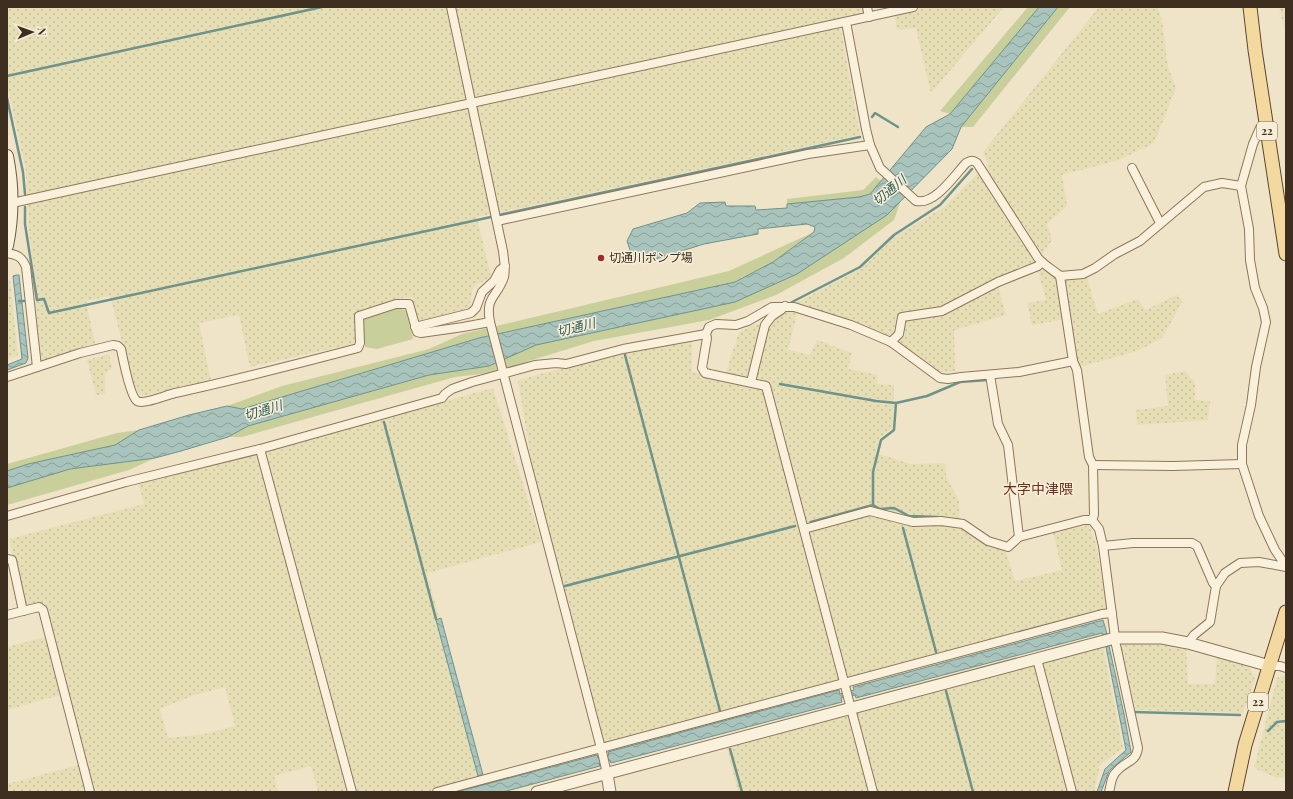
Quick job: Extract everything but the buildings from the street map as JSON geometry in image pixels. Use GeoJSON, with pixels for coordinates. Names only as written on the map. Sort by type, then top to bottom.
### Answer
{"type":"FeatureCollection","features":[{"type":"Feature","properties":{"kind":"main road","name":"22"},"geometry":{"type":"LineString","coordinates":[[1250,7],[1266,126],[1286,254]]}},
{"type":"Feature","properties":{"kind":"main road"},"geometry":{"type":"LineString","coordinates":[[7,156],[10,170],[12,203],[11,228],[7,246]]}},
{"type":"Feature","properties":{"kind":"main road","name":"22"},"geometry":{"type":"LineString","coordinates":[[1235,792],[1244,745],[1286,612]]}},
{"type":"Feature","properties":{"kind":"street"},"geometry":{"type":"LineString","coordinates":[[451,7],[497,221],[505,266],[504,276],[500,286],[491,299],[489,306],[490,323],[603,755],[610,792]]}},
{"type":"Feature","properties":{"kind":"street"},"geometry":{"type":"LineString","coordinates":[[866,7],[869,16]]}},
{"type":"Feature","properties":{"kind":"street"},"geometry":{"type":"LineString","coordinates":[[12,203],[913,7]]}},
{"type":"Feature","properties":{"kind":"street"},"geometry":{"type":"LineString","coordinates":[[846,22],[866,129],[870,144],[880,168],[916,201],[922,202],[935,197],[966,163],[970,160],[974,161],[1028,244],[1042,262],[1048,265],[1060,276],[1073,362],[1077,370],[1087,444],[1093,465],[1094,515],[1092,520]]}},
{"type":"Feature","properties":{"kind":"street"},"geometry":{"type":"LineString","coordinates":[[1266,126],[1260,128],[1253,144],[1241,186],[1249,230],[1250,260],[1254,281],[1266,322],[1242,445],[1242,464],[1259,516],[1275,550],[1286,566]]}},
{"type":"Feature","properties":{"kind":"street"},"geometry":{"type":"LineString","coordinates":[[497,221],[808,154],[870,144]]}},
{"type":"Feature","properties":{"kind":"street"},"geometry":{"type":"LineString","coordinates":[[1132,168],[1160,223]]}},
{"type":"Feature","properties":{"kind":"street"},"geometry":{"type":"LineString","coordinates":[[1060,276],[1083,274],[1095,268],[1115,254],[1140,241],[1204,187],[1222,183],[1241,186]]}},
{"type":"Feature","properties":{"kind":"street"},"geometry":{"type":"LineString","coordinates":[[7,253],[16,254],[22,259],[26,267],[37,367]]}},
{"type":"Feature","properties":{"kind":"street"},"geometry":{"type":"LineString","coordinates":[[891,342],[899,334],[902,317],[942,310],[998,282],[1038,266],[1042,262]]}},
{"type":"Feature","properties":{"kind":"street"},"geometry":{"type":"LineString","coordinates":[[415,327],[471,313],[476,308],[482,292],[494,281],[500,270],[505,266]]}},
{"type":"Feature","properties":{"kind":"street"},"geometry":{"type":"LineString","coordinates":[[7,377],[80,353],[113,345],[118,346],[120,349],[132,393],[137,401],[143,403],[167,395],[230,381],[358,348],[360,343],[359,316],[396,304],[409,304],[417,332],[421,333],[490,323]]}},
{"type":"Feature","properties":{"kind":"street"},"geometry":{"type":"LineString","coordinates":[[751,382],[765,325],[772,316],[784,306]]}},
{"type":"Feature","properties":{"kind":"street"},"geometry":{"type":"LineString","coordinates":[[873,792],[766,386],[705,373],[702,368],[707,338],[706,334],[709,327],[716,324],[736,325],[748,321],[772,307],[794,307],[850,325],[891,342],[932,373],[940,378],[948,379],[1019,372],[1073,362]]}},
{"type":"Feature","properties":{"kind":"street"},"geometry":{"type":"LineString","coordinates":[[7,516],[126,482],[260,449],[442,398],[452,389],[503,373],[535,365],[556,363],[566,364],[623,349],[706,334]]}},
{"type":"Feature","properties":{"kind":"street"},"geometry":{"type":"LineString","coordinates":[[990,375],[998,424],[1008,445],[1019,537]]}},
{"type":"Feature","properties":{"kind":"street"},"geometry":{"type":"LineString","coordinates":[[260,449],[352,792]]}},
{"type":"Feature","properties":{"kind":"street"},"geometry":{"type":"LineString","coordinates":[[1093,465],[1173,466],[1242,464]]}},
{"type":"Feature","properties":{"kind":"street"},"geometry":{"type":"LineString","coordinates":[[804,529],[870,511],[913,522],[941,521],[963,524],[988,541],[1008,547],[1019,537],[1084,520],[1092,520]]}},
{"type":"Feature","properties":{"kind":"street"},"geometry":{"type":"LineString","coordinates":[[1092,520],[1099,529],[1103,546],[1115,638],[1138,748],[1137,755],[1117,770],[1112,779],[1109,792]]}},
{"type":"Feature","properties":{"kind":"street"},"geometry":{"type":"LineString","coordinates":[[1103,546],[1132,543],[1192,543],[1197,546],[1212,583],[1216,586]]}},
{"type":"Feature","properties":{"kind":"street"},"geometry":{"type":"LineString","coordinates":[[7,559],[12,560],[23,611]]}},
{"type":"Feature","properties":{"kind":"street"},"geometry":{"type":"LineString","coordinates":[[1188,643],[1194,635],[1210,622],[1216,586],[1226,573],[1240,563],[1259,562],[1286,566]]}},
{"type":"Feature","properties":{"kind":"street"},"geometry":{"type":"LineString","coordinates":[[7,615],[39,607],[42,610],[90,792]]}},
{"type":"Feature","properties":{"kind":"street"},"geometry":{"type":"LineString","coordinates":[[537,792],[606,774],[1102,614],[1112,614]]}},
{"type":"Feature","properties":{"kind":"street"},"geometry":{"type":"LineString","coordinates":[[437,792],[603,755],[848,695],[1038,659],[1115,638],[1162,638],[1188,643],[1270,666],[1280,666],[1286,668]]}},
{"type":"Feature","properties":{"kind":"street"},"geometry":{"type":"LineString","coordinates":[[1038,659],[1072,792]]}},
{"type":"Feature","properties":{"kind":"shaded area"},"geometry":{"type":"Polygon","coordinates":[[[7,7],[446,7],[491,214],[477,217],[491,277],[473,287],[469,309],[419,322],[412,297],[395,299],[355,314],[356,343],[250,367],[239,315],[199,323],[211,381],[141,396],[134,387],[110,296],[86,301],[95,343],[41,361],[35,304],[37,295],[28,224],[26,172],[7,84],[7,7]]]}},
{"type":"Feature","properties":{"kind":"shaded area"},"geometry":{"type":"Polygon","coordinates":[[[454,7],[863,7],[865,14],[839,19],[860,135],[497,213],[454,7]]]}},
{"type":"Feature","properties":{"kind":"shaded area"},"geometry":{"type":"Polygon","coordinates":[[[924,7],[1004,7],[931,93],[916,28],[897,30],[894,13],[924,7]]]}},
{"type":"Feature","properties":{"kind":"shaded area"},"geometry":{"type":"Polygon","coordinates":[[[1099,7],[1158,7],[1162,20],[1168,67],[1176,88],[1154,143],[1119,160],[1062,175],[1067,206],[1047,224],[1052,240],[1036,263],[996,278],[1006,315],[954,330],[955,371],[940,373],[892,338],[796,303],[862,268],[895,237],[944,207],[988,164],[983,152],[1099,7]]]}},
{"type":"Feature","properties":{"kind":"shaded area"},"geometry":{"type":"Polygon","coordinates":[[[1279,7],[1286,7],[1286,36],[1279,7]]]}},
{"type":"Feature","properties":{"kind":"shaded area"},"geometry":{"type":"Polygon","coordinates":[[[1044,269],[1062,280],[1087,278],[1098,314],[1138,299],[1145,310],[1177,295],[1182,302],[1163,337],[1140,350],[1080,367],[1076,362],[1072,318],[1032,325],[1027,303],[1046,300],[1038,271],[1044,269]]]}},
{"type":"Feature","properties":{"kind":"shaded area"},"geometry":{"type":"Polygon","coordinates":[[[10,279],[18,356],[7,359],[7,286],[10,279]]]}},
{"type":"Feature","properties":{"kind":"shaded area"},"geometry":{"type":"Polygon","coordinates":[[[788,310],[797,313],[788,350],[810,355],[817,340],[852,353],[848,369],[878,375],[877,384],[894,385],[893,428],[879,438],[876,453],[910,464],[945,463],[946,476],[959,501],[960,527],[987,544],[1006,551],[1015,581],[1062,570],[1053,533],[1089,525],[1096,544],[1107,610],[604,744],[534,477],[518,380],[625,352],[692,341],[692,372],[724,379],[739,332],[756,324],[768,325],[788,310]]]}},
{"type":"Feature","properties":{"kind":"shaded area"},"geometry":{"type":"Polygon","coordinates":[[[109,354],[112,368],[105,374],[105,394],[96,395],[87,360],[109,354]]]}},
{"type":"Feature","properties":{"kind":"shaded area"},"geometry":{"type":"Polygon","coordinates":[[[1185,371],[1195,382],[1195,400],[1210,401],[1208,420],[1137,425],[1136,410],[1168,406],[1165,375],[1185,371]]]}},
{"type":"Feature","properties":{"kind":"shaded area"},"geometry":{"type":"Polygon","coordinates":[[[493,388],[541,542],[427,573],[482,777],[427,792],[355,792],[264,451],[493,388]]]}},
{"type":"Feature","properties":{"kind":"shaded area"},"geometry":{"type":"Polygon","coordinates":[[[257,453],[348,792],[318,792],[311,766],[274,776],[278,792],[94,792],[44,603],[25,606],[9,539],[144,504],[138,482],[257,453]],[[225,687],[194,695],[160,709],[168,738],[205,734],[235,726],[225,687]]]}},
{"type":"Feature","properties":{"kind":"shaded area"},"geometry":{"type":"Polygon","coordinates":[[[45,637],[60,695],[7,710],[7,647],[45,637]]]}},
{"type":"Feature","properties":{"kind":"shaded area"},"geometry":{"type":"Polygon","coordinates":[[[1120,643],[1160,643],[1186,649],[1188,684],[1215,684],[1217,655],[1250,668],[1255,679],[1243,713],[1136,710],[1120,643]]]}},
{"type":"Feature","properties":{"kind":"shaded area"},"geometry":{"type":"Polygon","coordinates":[[[1103,647],[1123,748],[1100,765],[1094,792],[738,792],[727,748],[1103,647]]]}},
{"type":"Feature","properties":{"kind":"shaded area"},"geometry":{"type":"Polygon","coordinates":[[[1286,675],[1286,777],[1277,778],[1254,768],[1277,678],[1286,675]]]}},
{"type":"Feature","properties":{"kind":"shaded area"},"geometry":{"type":"Polygon","coordinates":[[[79,765],[86,792],[7,792],[7,784],[79,765]]]}},
{"type":"Feature","properties":{"kind":"green space"},"geometry":{"type":"Polygon","coordinates":[[[1028,7],[1039,7],[950,114],[940,111],[1028,7]]]}},
{"type":"Feature","properties":{"kind":"green space"},"geometry":{"type":"Polygon","coordinates":[[[1058,7],[1070,7],[973,127],[961,127],[1058,7]]]}},
{"type":"Feature","properties":{"kind":"green space"},"geometry":{"type":"Polygon","coordinates":[[[876,177],[881,181],[870,194],[859,197],[787,204],[787,199],[863,190],[876,177]]]}},
{"type":"Feature","properties":{"kind":"green space"},"geometry":{"type":"Polygon","coordinates":[[[901,200],[894,220],[844,258],[776,295],[709,320],[594,341],[490,373],[455,377],[242,437],[228,437],[248,426],[429,375],[489,366],[536,345],[735,302],[887,215],[901,200]]]}},
{"type":"Feature","properties":{"kind":"green space"},"geometry":{"type":"Polygon","coordinates":[[[814,232],[773,262],[734,282],[479,338],[242,409],[227,406],[282,386],[429,349],[462,334],[729,271],[814,232]]]}},
{"type":"Feature","properties":{"kind":"green space"},"geometry":{"type":"Polygon","coordinates":[[[399,308],[407,311],[413,339],[377,349],[365,347],[363,319],[399,308]]]}},
{"type":"Feature","properties":{"kind":"green space"},"geometry":{"type":"Polygon","coordinates":[[[139,430],[115,445],[28,464],[7,471],[7,464],[117,433],[139,430]]]}},
{"type":"Feature","properties":{"kind":"green space"},"geometry":{"type":"Polygon","coordinates":[[[155,458],[129,470],[7,505],[7,488],[70,469],[155,458]]]}},
{"type":"Feature","properties":{"kind":"water","name":"切通川"},"geometry":{"type":"Polygon","coordinates":[[[1039,7],[1058,7],[961,127],[952,149],[887,215],[797,274],[735,302],[536,345],[489,366],[429,375],[248,426],[228,437],[181,451],[155,458],[70,469],[7,488],[7,471],[28,464],[115,445],[139,430],[189,415],[227,406],[242,409],[479,338],[735,282],[773,262],[814,232],[815,227],[807,224],[758,229],[758,234],[704,244],[643,263],[632,256],[627,241],[633,229],[687,213],[700,203],[725,202],[726,206],[755,206],[756,210],[787,208],[787,204],[859,197],[870,194],[926,127],[950,114],[1039,7]]]}},
{"type":"Feature","properties":{"kind":"water"},"geometry":{"type":"Polygon","coordinates":[[[19,275],[28,358],[26,363],[7,370],[7,365],[22,359],[13,276],[19,275]]]}},
{"type":"Feature","properties":{"kind":"water"},"geometry":{"type":"Polygon","coordinates":[[[441,618],[483,775],[478,776],[436,620],[441,618]]]}},
{"type":"Feature","properties":{"kind":"water"},"geometry":{"type":"Polygon","coordinates":[[[1103,620],[1107,634],[1103,635],[1102,633],[856,698],[855,695],[841,698],[842,702],[611,763],[610,760],[599,763],[600,766],[503,792],[456,792],[597,755],[598,758],[609,755],[608,752],[839,690],[840,694],[854,690],[853,687],[1103,620]]]}},
{"type":"Feature","properties":{"kind":"water"},"geometry":{"type":"Polygon","coordinates":[[[1109,646],[1131,752],[1109,771],[1101,792],[1097,792],[1105,769],[1126,750],[1106,647],[1109,646]]]}},
{"type":"Feature","properties":{"kind":"waterway"},"geometry":{"type":"LineString","coordinates":[[7,76],[322,7]]}},
{"type":"Feature","properties":{"kind":"waterway"},"geometry":{"type":"LineString","coordinates":[[7,98],[23,172],[25,194]]}},
{"type":"Feature","properties":{"kind":"waterway"},"geometry":{"type":"LineString","coordinates":[[872,117],[875,113],[898,127]]}},
{"type":"Feature","properties":{"kind":"waterway"},"geometry":{"type":"LineString","coordinates":[[499,215],[860,137]]}},
{"type":"Feature","properties":{"kind":"waterway"},"geometry":{"type":"LineString","coordinates":[[792,302],[860,267],[894,235],[940,205],[972,169]]}},
{"type":"Feature","properties":{"kind":"waterway"},"geometry":{"type":"LineString","coordinates":[[25,207],[25,224],[37,300],[44,299],[49,313],[491,217]]}},
{"type":"Feature","properties":{"kind":"waterway"},"geometry":{"type":"LineString","coordinates":[[19,301],[25,301]]}},
{"type":"Feature","properties":{"kind":"waterway"},"geometry":{"type":"LineString","coordinates":[[625,355],[720,711]]}},
{"type":"Feature","properties":{"kind":"waterway"},"geometry":{"type":"LineString","coordinates":[[811,522],[873,505],[873,472],[881,440],[894,430],[896,403],[927,396],[960,382],[987,380]]}},
{"type":"Feature","properties":{"kind":"waterway"},"geometry":{"type":"LineString","coordinates":[[780,384],[876,401],[896,403]]}},
{"type":"Feature","properties":{"kind":"waterway"},"geometry":{"type":"LineString","coordinates":[[384,422],[436,619]]}},
{"type":"Feature","properties":{"kind":"waterway"},"geometry":{"type":"LineString","coordinates":[[873,505],[880,509],[894,508],[909,516],[937,517]]}},
{"type":"Feature","properties":{"kind":"waterway"},"geometry":{"type":"LineString","coordinates":[[565,586],[795,526]]}},
{"type":"Feature","properties":{"kind":"waterway"},"geometry":{"type":"LineString","coordinates":[[903,528],[936,652]]}},
{"type":"Feature","properties":{"kind":"waterway"},"geometry":{"type":"LineString","coordinates":[[946,691],[973,792]]}},
{"type":"Feature","properties":{"kind":"waterway"},"geometry":{"type":"LineString","coordinates":[[1133,712],[1240,715]]}},
{"type":"Feature","properties":{"kind":"waterway"},"geometry":{"type":"LineString","coordinates":[[1268,731],[1277,722],[1286,721]]}},
{"type":"Feature","properties":{"kind":"waterway"},"geometry":{"type":"LineString","coordinates":[[730,749],[742,792]]}},
{"type":"Feature","properties":{"kind":"place","name":"切通川ポンプ場"},"geometry":{"type":"Point","coordinates":[601,258]}},
{"type":"Feature","properties":{"kind":"district","name":"大字中津隈"},"geometry":{"type":"Point","coordinates":[1038,489]}}]}
